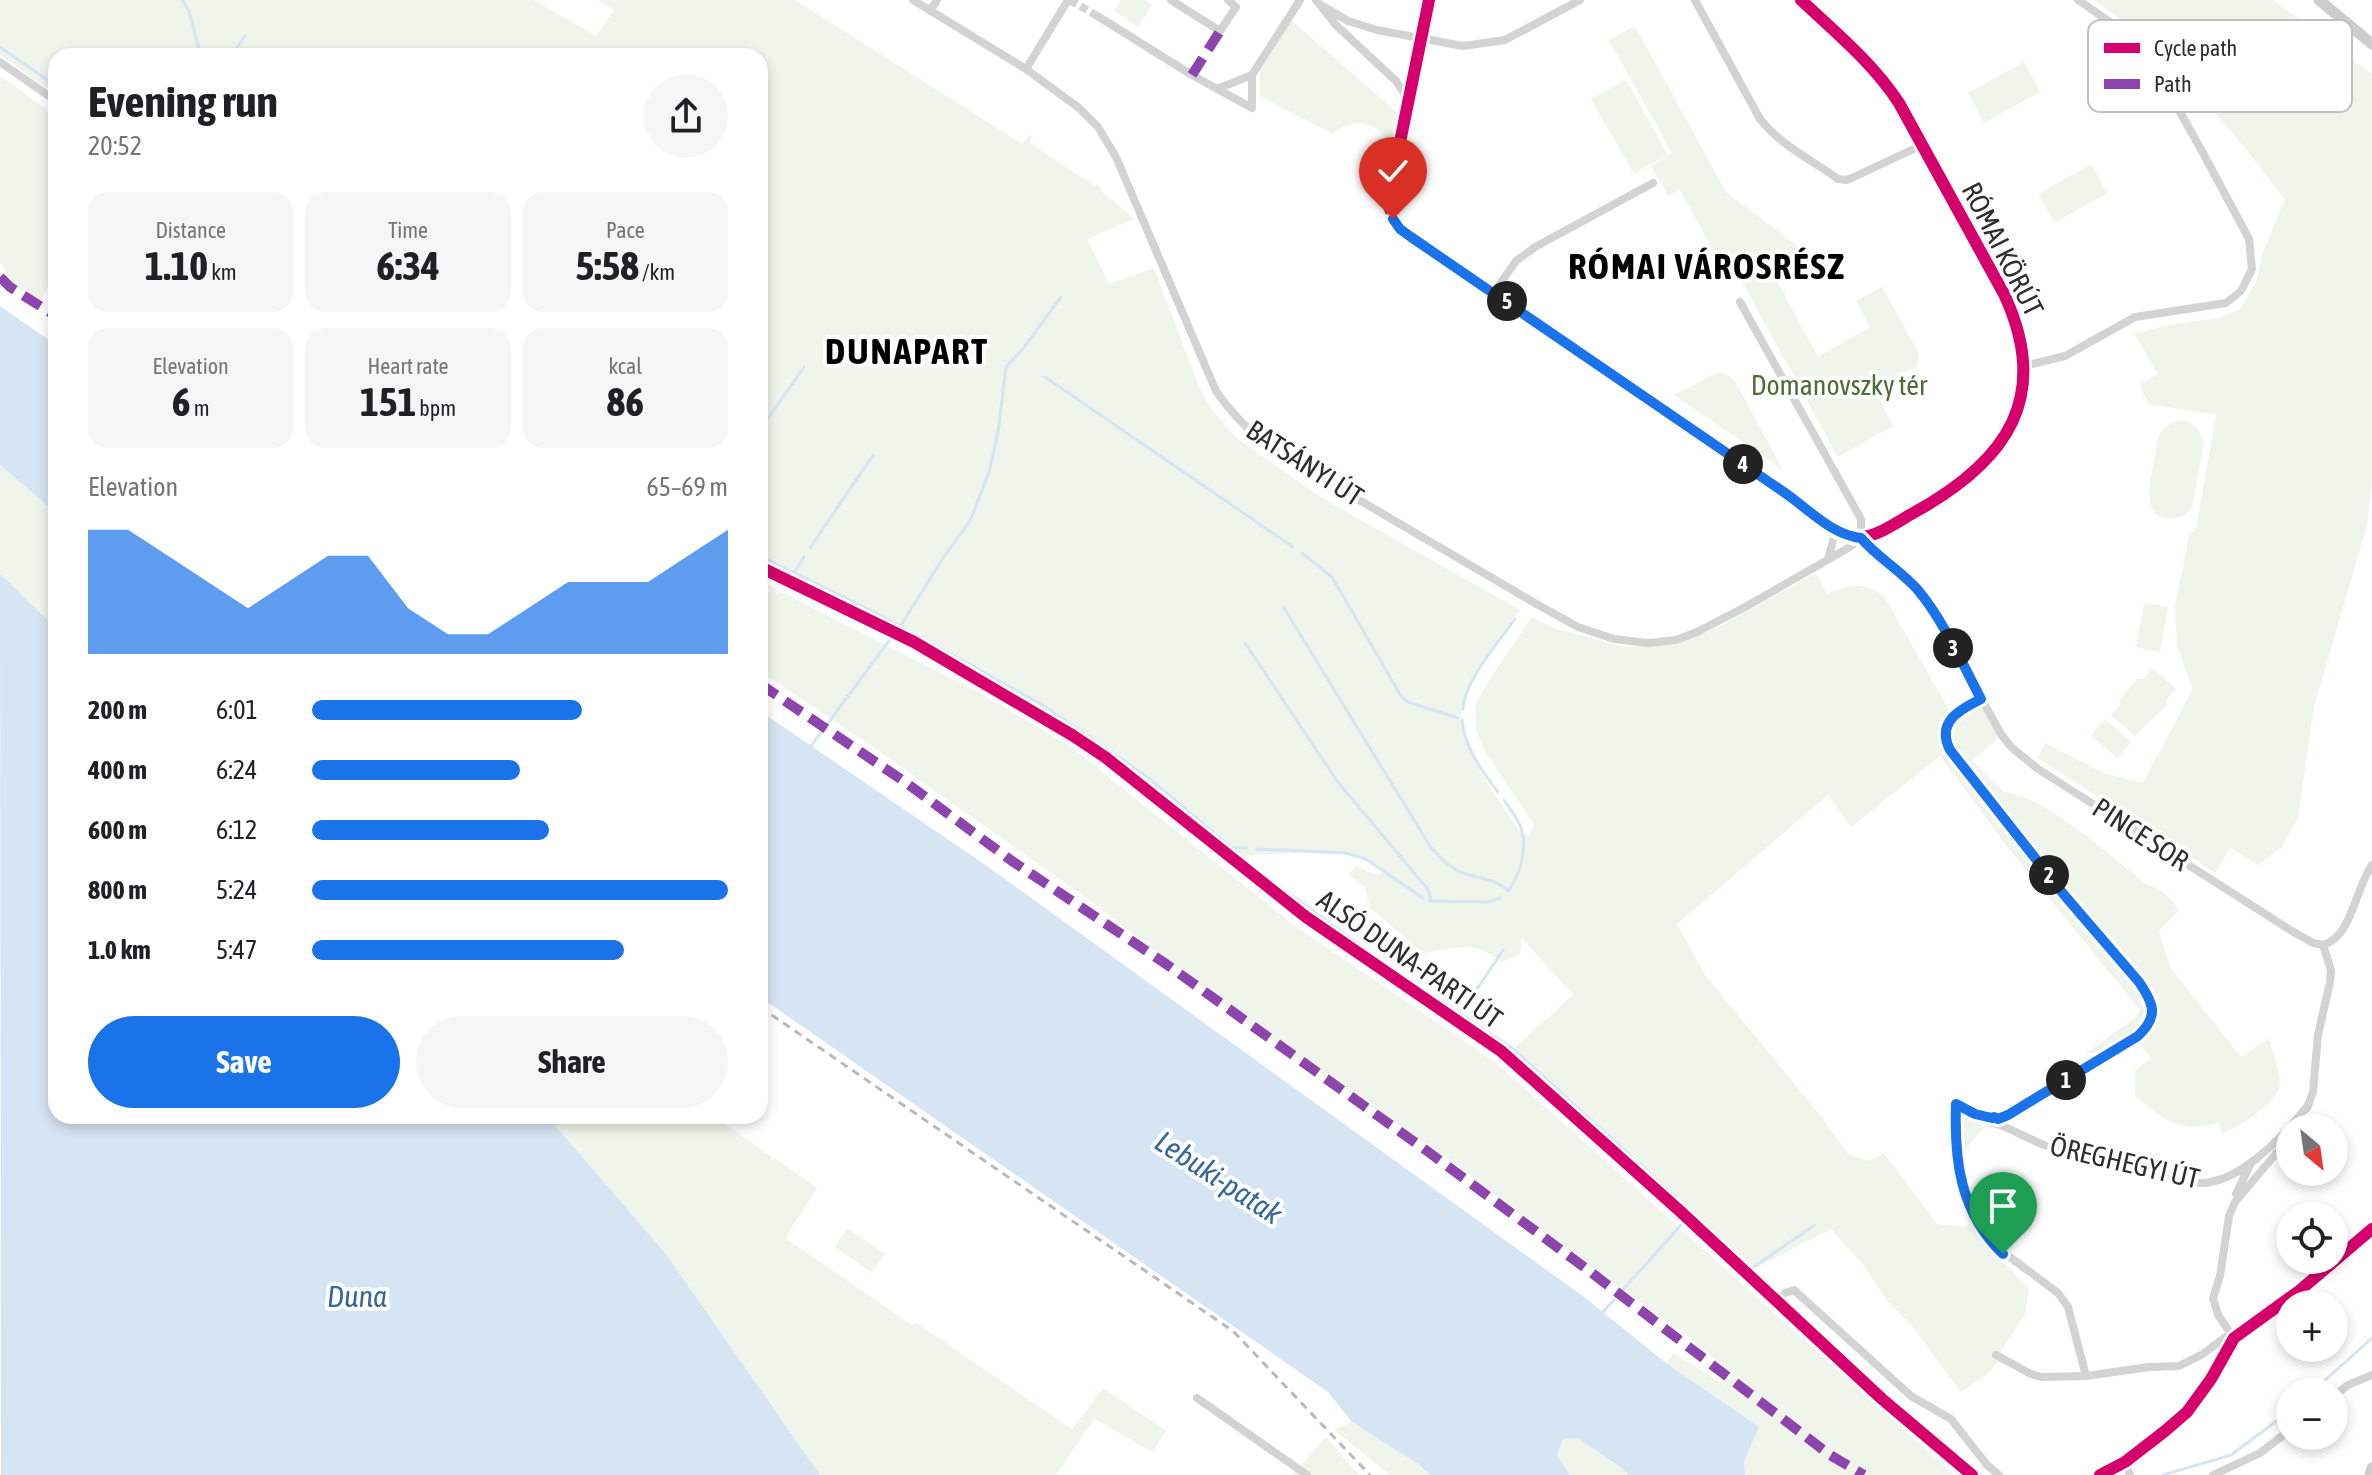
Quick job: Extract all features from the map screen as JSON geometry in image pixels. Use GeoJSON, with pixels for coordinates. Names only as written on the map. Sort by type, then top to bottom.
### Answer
{"type":"FeatureCollection","features":[{"type":"Feature","properties":{"kind":"street","name":"BATSÁNYI ÚT"},"geometry":{"type":"LineString","coordinates":[[913,0],[1026,69],[1079,108],[1098,127],[1116,157],[1216,391],[1230,411],[1267,446],[1533,602],[1578,627],[1614,639],[1648,643],[1676,640],[1747,606],[1861,538]]}},
{"type":"Feature","properties":{"kind":"street"},"geometry":{"type":"LineString","coordinates":[[930,11],[937,0]]}},
{"type":"Feature","properties":{"kind":"street"},"geometry":{"type":"LineString","coordinates":[[1026,69],[1068,0]]}},
{"type":"Feature","properties":{"kind":"street"},"geometry":{"type":"LineString","coordinates":[[1171,0],[1220,31],[1236,7],[1228,0]]}},
{"type":"Feature","properties":{"kind":"street"},"geometry":{"type":"LineString","coordinates":[[1099,17],[1252,108],[1252,75],[1300,0]]}},
{"type":"Feature","properties":{"kind":"street"},"geometry":{"type":"LineString","coordinates":[[1429,0],[1389,196],[1393,219],[1400,229],[1836,530],[1861,538],[1861,519],[1740,302]]}},
{"type":"Feature","properties":{"kind":"street"},"geometry":{"type":"LineString","coordinates":[[1319,2],[1348,21],[1377,30],[1463,46],[1493,43],[1520,33],[1580,0]]}},
{"type":"Feature","properties":{"kind":"street"},"geometry":{"type":"LineString","coordinates":[[1695,0],[1760,119],[1780,141],[1838,179],[1854,177],[1922,145]]}},
{"type":"Feature","properties":{"kind":"street","name":"RÓMAI KÖRÚT"},"geometry":{"type":"LineString","coordinates":[[1801,0],[1886,85],[2004,294],[2021,339],[2024,366],[2017,409],[2000,444],[1981,466],[1943,497],[1861,538]]}},
{"type":"Feature","properties":{"kind":"street"},"geometry":{"type":"LineString","coordinates":[[2078,0],[2107,20]]}},
{"type":"Feature","properties":{"kind":"street"},"geometry":{"type":"LineString","coordinates":[[2319,0],[2343,20]]}},
{"type":"Feature","properties":{"kind":"street"},"geometry":{"type":"LineString","coordinates":[[1319,2],[1336,25],[1396,81],[1408,99]]}},
{"type":"Feature","properties":{"kind":"street"},"geometry":{"type":"LineString","coordinates":[[2352,27],[2372,44]]}},
{"type":"Feature","properties":{"kind":"street"},"geometry":{"type":"LineString","coordinates":[[0,62],[48,95]]}},
{"type":"Feature","properties":{"kind":"street"},"geometry":{"type":"LineString","coordinates":[[1217,89],[1252,75]]}},
{"type":"Feature","properties":{"kind":"street"},"geometry":{"type":"LineString","coordinates":[[2024,366],[2065,356],[2135,317],[2226,303],[2248,280],[2252,269],[2249,239],[2180,112]]}},
{"type":"Feature","properties":{"kind":"street"},"geometry":{"type":"LineString","coordinates":[[1494,292],[1516,261],[1535,247],[1653,183]]}},
{"type":"Feature","properties":{"kind":"street"},"geometry":{"type":"LineString","coordinates":[[1827,559],[1832,551],[1836,530]]}},
{"type":"Feature","properties":{"kind":"street","name":"PINCE SOR"},"geometry":{"type":"LineString","coordinates":[[1861,538],[1920,592],[2011,747],[2029,763],[2292,931],[2323,945]]}},
{"type":"Feature","properties":{"kind":"street","name":"ALSÓ DUNA-PARTI ÚT"},"geometry":{"type":"LineString","coordinates":[[768,571],[895,633],[1072,735],[1105,757],[1306,917],[1501,1051],[1681,1212],[1882,1399],[1972,1475]]}},
{"type":"Feature","properties":{"kind":"street"},"geometry":{"type":"LineString","coordinates":[[1981,699],[1961,710],[1948,722],[1945,740],[1950,750],[2065,896],[2139,982],[2149,996],[2153,1009],[2147,1028],[2138,1036],[2036,1096],[2015,1112],[1996,1120]]}},
{"type":"Feature","properties":{"kind":"street"},"geometry":{"type":"LineString","coordinates":[[2305,1114],[2313,1092],[2318,1035],[2330,982],[2331,970],[2323,945],[2338,938],[2345,927],[2359,887],[2372,865]]}},
{"type":"Feature","properties":{"kind":"street","name":"ÖREGHEGYI ÚT"},"geometry":{"type":"LineString","coordinates":[[2086,1376],[2068,1307],[2058,1293],[1995,1246],[1961,1186],[1957,1162],[1956,1104],[2047,1146],[2141,1166],[2190,1182],[2217,1182],[2230,1177],[2282,1137],[2309,1104]]}},
{"type":"Feature","properties":{"kind":"street"},"geometry":{"type":"LineString","coordinates":[[2235,1202],[2276,1152]]}},
{"type":"Feature","properties":{"kind":"street","name":"ÖREGHEGYI ÚT"},"geometry":{"type":"LineString","coordinates":[[2233,1336],[2218,1315],[2213,1298],[2220,1276],[2225,1234],[2237,1193],[2252,1161]]}},
{"type":"Feature","properties":{"kind":"street"},"geometry":{"type":"LineString","coordinates":[[1996,1355],[2041,1377],[2086,1376],[2179,1366],[2233,1336],[2299,1291],[2372,1229]]}},
{"type":"Feature","properties":{"kind":"street"},"geometry":{"type":"LineString","coordinates":[[1785,1293],[1794,1290],[1911,1396],[1951,1419],[1987,1465],[1999,1475]]}},
{"type":"Feature","properties":{"kind":"street"},"geometry":{"type":"LineString","coordinates":[[2100,1475],[2125,1462],[2187,1412],[2211,1379],[2233,1336]]}},
{"type":"Feature","properties":{"kind":"street"},"geometry":{"type":"LineString","coordinates":[[2348,1385],[2372,1375]]}},
{"type":"Feature","properties":{"kind":"street"},"geometry":{"type":"LineString","coordinates":[[1197,1398],[1307,1475]]}},
{"type":"Feature","properties":{"kind":"street"},"geometry":{"type":"LineString","coordinates":[[2213,1475],[2260,1453],[2276,1441]]}},
{"type":"Feature","properties":{"kind":"street"},"geometry":{"type":"LineString","coordinates":[[2125,1462],[2130,1475]]}},
{"type":"Feature","properties":{"kind":"street"},"geometry":{"type":"LineString","coordinates":[[2370,1475],[2372,1468]]}},
{"type":"Feature","properties":{"kind":"green space"},"geometry":{"type":"Polygon","coordinates":[[[0,0],[534,0],[596,36],[614,10],[598,0],[795,0],[1022,144],[1029,135],[1032,137],[1030,143],[1094,186],[1101,187],[1100,190],[1135,219],[1087,239],[1109,284],[1154,268],[1197,382],[1210,407],[1235,437],[1322,498],[1520,610],[1474,676],[1461,715],[1478,768],[1519,831],[1529,836],[1534,824],[1486,754],[1476,730],[1475,705],[1532,617],[1553,628],[1625,647],[1671,645],[1717,628],[1816,573],[1827,594],[1849,587],[1870,588],[1884,596],[1953,717],[1980,704],[1999,738],[1972,761],[2004,792],[2038,804],[2058,816],[2146,884],[2161,891],[2175,905],[2179,910],[2159,931],[2170,967],[2241,1057],[2269,1038],[2280,1080],[2278,1091],[2266,1106],[2223,1134],[2218,1123],[2193,1127],[2173,1123],[2135,1096],[2135,1071],[2151,1058],[2141,1045],[2085,1054],[2137,1016],[2140,1010],[2009,849],[1940,756],[1851,827],[1828,795],[1677,924],[1705,975],[1825,1121],[1848,1154],[1869,1161],[1884,1153],[1937,1224],[1966,1227],[1970,1224],[2029,1290],[2025,1315],[2001,1351],[1999,1360],[1986,1375],[1961,1392],[1912,1326],[1888,1302],[1864,1266],[1831,1229],[1750,1271],[1511,1051],[1573,995],[1522,938],[1520,954],[1502,962],[1473,948],[1456,947],[1423,953],[1370,908],[1365,887],[1348,874],[1357,866],[1372,874],[1380,874],[1381,871],[1358,857],[1332,851],[1237,856],[1141,776],[1001,687],[768,563],[768,48],[48,48],[48,88],[0,55],[0,0]]]}},
{"type":"Feature","properties":{"kind":"green space"},"geometry":{"type":"Polygon","coordinates":[[[1121,0],[1145,0],[1152,5],[1138,27],[1114,11],[1121,0]]]}},
{"type":"Feature","properties":{"kind":"green space"},"geometry":{"type":"Polygon","coordinates":[[[2094,0],[2273,0],[2300,20],[2122,20],[2094,0]]]}},
{"type":"Feature","properties":{"kind":"green space"},"geometry":{"type":"Polygon","coordinates":[[[1291,20],[1400,115],[1393,151],[1381,133],[1366,124],[1349,125],[1333,134],[1260,96],[1260,72],[1291,20]]]}},
{"type":"Feature","properties":{"kind":"green space","name":"Domanovszky tér"},"geometry":{"type":"Polygon","coordinates":[[[1635,26],[1726,192],[1807,253],[1813,263],[1778,283],[1818,357],[1870,327],[1856,301],[1882,287],[1919,353],[1917,366],[1874,389],[1893,426],[1838,457],[1740,278],[1730,281],[1680,190],[1668,196],[1651,166],[1672,153],[1609,40],[1635,26]]]}},
{"type":"Feature","properties":{"kind":"green space"},"geometry":{"type":"Polygon","coordinates":[[[2352,59],[2372,74],[2372,482],[2367,525],[2314,707],[2298,818],[2281,848],[2258,865],[2230,848],[2215,873],[2038,758],[2045,743],[2103,773],[2143,783],[2193,689],[2177,646],[2175,606],[2189,536],[2196,529],[2216,415],[2149,404],[2139,385],[2158,374],[2134,333],[2217,318],[2240,309],[2257,280],[2262,255],[2285,199],[2214,112],[2352,112],[2352,59]]]}},
{"type":"Feature","properties":{"kind":"green space"},"geometry":{"type":"Polygon","coordinates":[[[2024,62],[2040,92],[1984,123],[1968,93],[2024,62]]]}},
{"type":"Feature","properties":{"kind":"green space"},"geometry":{"type":"Polygon","coordinates":[[[0,76],[48,110],[48,287],[39,302],[15,286],[0,262],[0,76]]]}},
{"type":"Feature","properties":{"kind":"green space"},"geometry":{"type":"Polygon","coordinates":[[[1626,80],[1668,155],[1634,174],[1591,99],[1626,80]]]}},
{"type":"Feature","properties":{"kind":"green space"},"geometry":{"type":"Polygon","coordinates":[[[2091,164],[2107,193],[2054,223],[2038,194],[2091,164]]]}},
{"type":"Feature","properties":{"kind":"green space"},"geometry":{"type":"Polygon","coordinates":[[[1716,373],[1725,373],[1735,381],[1783,470],[1674,395],[1716,373]]]}},
{"type":"Feature","properties":{"kind":"green space"},"geometry":{"type":"Polygon","coordinates":[[[2186,420],[2198,429],[2204,443],[2192,507],[2184,516],[2160,517],[2153,511],[2149,493],[2158,438],[2167,426],[2186,420]]]}},
{"type":"Feature","properties":{"kind":"green space"},"geometry":{"type":"Polygon","coordinates":[[[0,465],[48,506],[48,620],[0,574],[0,465]]]}},
{"type":"Feature","properties":{"kind":"green space"},"geometry":{"type":"Polygon","coordinates":[[[768,585],[980,693],[1071,747],[1295,926],[1495,1062],[1954,1475],[1745,1475],[1744,1461],[1759,1427],[1666,1363],[1674,1353],[1724,1385],[1732,1374],[1689,1337],[1551,1239],[1453,1162],[1259,1032],[1089,900],[768,676],[768,585]]]}},
{"type":"Feature","properties":{"kind":"green space"},"geometry":{"type":"Polygon","coordinates":[[[2144,603],[2168,607],[2160,652],[2136,647],[2144,603]]]}},
{"type":"Feature","properties":{"kind":"green space"},"geometry":{"type":"Polygon","coordinates":[[[2153,668],[2176,689],[2166,700],[2167,705],[2135,736],[2111,715],[2137,679],[2143,679],[2153,668]]]}},
{"type":"Feature","properties":{"kind":"green space"},"geometry":{"type":"Polygon","coordinates":[[[2105,719],[2131,742],[2117,758],[2091,735],[2105,719]]]}},
{"type":"Feature","properties":{"kind":"green space"},"geometry":{"type":"Polygon","coordinates":[[[1963,1115],[1978,1120],[1984,1128],[1959,1156],[1958,1119],[1963,1115]]]}},
{"type":"Feature","properties":{"kind":"green space"},"geometry":{"type":"Polygon","coordinates":[[[554,1124],[725,1124],[771,1156],[770,1159],[774,1158],[815,1186],[819,1185],[785,1238],[1072,1429],[1103,1388],[1166,1431],[1152,1452],[1095,1419],[1056,1475],[820,1475],[666,1254],[554,1124]]]}},
{"type":"Feature","properties":{"kind":"green space"},"geometry":{"type":"Polygon","coordinates":[[[847,1228],[885,1254],[872,1273],[835,1247],[847,1228]]]}},
{"type":"Feature","properties":{"kind":"green space"},"geometry":{"type":"Polygon","coordinates":[[[1352,1422],[1420,1465],[1430,1475],[1390,1475],[1334,1430],[1352,1422]]]}},
{"type":"Feature","properties":{"kind":"green space"},"geometry":{"type":"Polygon","coordinates":[[[1326,1437],[1359,1475],[1292,1475],[1326,1437]]]}},
{"type":"Feature","properties":{"kind":"green space"},"geometry":{"type":"Polygon","coordinates":[[[1578,1438],[1628,1475],[1570,1475],[1557,1455],[1563,1439],[1578,1438]]]}},
{"type":"Feature","properties":{"kind":"water"},"geometry":{"type":"Polygon","coordinates":[[[0,306],[48,339],[48,506],[0,465],[0,306]]]}},
{"type":"Feature","properties":{"kind":"water","name":"Duna"},"geometry":{"type":"Polygon","coordinates":[[[0,574],[48,620],[48,1124],[554,1124],[666,1254],[820,1475],[1,1475],[0,574]]]}},
{"type":"Feature","properties":{"kind":"water"},"geometry":{"type":"Polygon","coordinates":[[[768,716],[984,864],[1584,1297],[1666,1363],[1759,1427],[1744,1461],[1745,1475],[1628,1475],[1578,1438],[1563,1439],[1557,1455],[1570,1475],[1430,1475],[1420,1465],[1352,1422],[1328,1392],[768,1003],[768,716]]]}},
{"type":"Feature","properties":{"kind":"waterway"},"geometry":{"type":"LineString","coordinates":[[182,0],[189,11],[199,48]]}},
{"type":"Feature","properties":{"kind":"waterway"},"geometry":{"type":"LineString","coordinates":[[237,48],[245,36]]}},
{"type":"Feature","properties":{"kind":"waterway"},"geometry":{"type":"LineString","coordinates":[[0,47],[48,80]]}},
{"type":"Feature","properties":{"kind":"waterway"},"geometry":{"type":"LineString","coordinates":[[901,625],[970,521],[989,472],[998,432],[1006,367],[1061,297]]}},
{"type":"Feature","properties":{"kind":"waterway"},"geometry":{"type":"LineString","coordinates":[[768,419],[804,367]]}},
{"type":"Feature","properties":{"kind":"waterway"},"geometry":{"type":"LineString","coordinates":[[1045,377],[1293,547]]}},
{"type":"Feature","properties":{"kind":"waterway"},"geometry":{"type":"LineString","coordinates":[[810,548],[873,455]]}},
{"type":"Feature","properties":{"kind":"waterway"},"geometry":{"type":"LineString","coordinates":[[1302,553],[1332,577],[1401,696],[1408,702],[1458,718]]}},
{"type":"Feature","properties":{"kind":"waterway"},"geometry":{"type":"LineString","coordinates":[[794,573],[804,557]]}},
{"type":"Feature","properties":{"kind":"waterway"},"geometry":{"type":"LineString","coordinates":[[768,560],[882,616],[1044,706],[1146,776],[1269,879],[1390,967],[1506,1044]]}},
{"type":"Feature","properties":{"kind":"waterway"},"geometry":{"type":"LineString","coordinates":[[1284,608],[1430,846],[1455,869],[1494,882],[1508,891],[1519,869],[1524,844],[1520,824],[1504,800]]}},
{"type":"Feature","properties":{"kind":"waterway"},"geometry":{"type":"LineString","coordinates":[[1463,709],[1476,674],[1515,619]]}},
{"type":"Feature","properties":{"kind":"waterway"},"geometry":{"type":"LineString","coordinates":[[811,746],[894,634]]}},
{"type":"Feature","properties":{"kind":"waterway"},"geometry":{"type":"LineString","coordinates":[[1245,643],[1337,781],[1426,887],[1431,901]]}},
{"type":"Feature","properties":{"kind":"waterway"},"geometry":{"type":"LineString","coordinates":[[1462,720],[1470,749],[1498,792]]}},
{"type":"Feature","properties":{"kind":"waterway"},"geometry":{"type":"LineString","coordinates":[[1231,847],[1247,848]]}},
{"type":"Feature","properties":{"kind":"waterway"},"geometry":{"type":"LineString","coordinates":[[1257,849],[1345,853],[1366,859],[1423,898]]}},
{"type":"Feature","properties":{"kind":"waterway"},"geometry":{"type":"LineString","coordinates":[[1429,901],[1488,902],[1500,898]]}},
{"type":"Feature","properties":{"kind":"waterway"},"geometry":{"type":"LineString","coordinates":[[1461,1013],[1503,950]]}},
{"type":"Feature","properties":{"kind":"waterway"},"geometry":{"type":"LineString","coordinates":[[1510,1046],[1889,1398],[1981,1475]]}},
{"type":"Feature","properties":{"kind":"waterway"},"geometry":{"type":"LineString","coordinates":[[1603,1312],[1681,1225]]}},
{"type":"Feature","properties":{"kind":"waterway"},"geometry":{"type":"LineString","coordinates":[[1752,1268],[1815,1225]]}},
{"type":"Feature","properties":{"kind":"waterway","name":"Lebuki-patak"},"geometry":{"type":"LineString","coordinates":[[2328,1378],[2372,1338]]}},
{"type":"Feature","properties":{"kind":"waterway","name":"Lebuki-patak"},"geometry":{"type":"LineString","coordinates":[[2163,1475],[2231,1455],[2276,1421]]}},
{"type":"Feature","properties":{"kind":"tunnel"},"geometry":{"type":"LineString","coordinates":[[1070,0],[1099,17]]}},
{"type":"Feature","properties":{"kind":"railway"},"geometry":{"type":"LineString","coordinates":[[768,1012],[1233,1331],[1370,1475]]}},
{"type":"Feature","properties":{"kind":"marked path"},"geometry":{"type":"LineString","coordinates":[[1192,75],[1220,31]]}},
{"type":"Feature","properties":{"kind":"marked path"},"geometry":{"type":"LineString","coordinates":[[0,277],[48,311]]}},
{"type":"Feature","properties":{"kind":"marked path"},"geometry":{"type":"LineString","coordinates":[[768,689],[905,782],[1012,861],[1166,964],[1427,1151],[1830,1455],[1864,1475]]}},
{"type":"Feature","properties":{"kind":"cycle path"},"geometry":{"type":"LineString","coordinates":[[1429,0],[1389,196],[1390,209],[1400,229],[1788,495],[1828,526],[1845,535],[1862,537],[1886,529],[1947,492],[1974,471],[1996,448],[2012,422],[2021,395],[2023,364],[2018,331],[2004,294],[1899,103],[1866,61],[1801,0]]}},
{"type":"Feature","properties":{"kind":"cycle path"},"geometry":{"type":"LineString","coordinates":[[768,571],[914,642],[1072,735],[1105,757],[1306,917],[1501,1051],[1681,1212],[1882,1399],[1972,1475]]}},
{"type":"Feature","properties":{"kind":"cycle path"},"geometry":{"type":"LineString","coordinates":[[2100,1475],[2125,1462],[2187,1412],[2211,1379],[2234,1338],[2299,1291],[2372,1229]]}},
{"type":"Feature","properties":{"kind":"district","name":"RÓMAI VÁROSRÉSZ"},"geometry":{"type":"Point","coordinates":[1707,266]}},
{"type":"Feature","properties":{"kind":"district","name":"DUNAPART"},"geometry":{"type":"Point","coordinates":[907,351]}},
{"type":"Feature","properties":{"kind":"route"},"geometry":{"type":"LineString","coordinates":[[1393,219],[1411,237],[1836,530],[1861,538],[1920,592],[1939,622],[1981,699],[1961,710],[1948,722],[1945,740],[1950,750],[2065,896],[2139,982],[2149,996],[2153,1009],[2147,1028],[2138,1036],[2008,1115],[1992,1118],[1975,1114],[1956,1104],[1956,1152],[1961,1186],[1986,1233],[2003,1254]]}}]}
